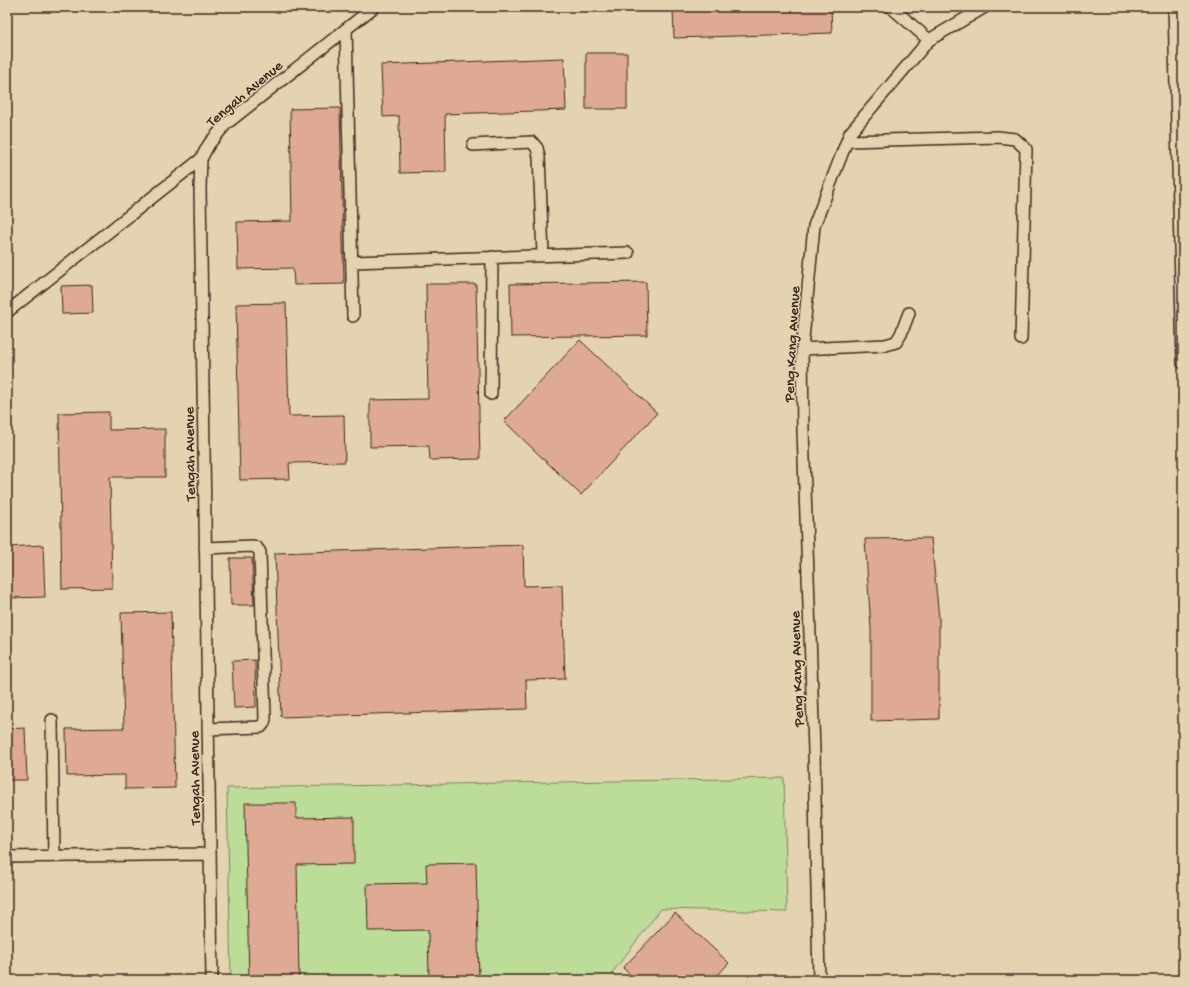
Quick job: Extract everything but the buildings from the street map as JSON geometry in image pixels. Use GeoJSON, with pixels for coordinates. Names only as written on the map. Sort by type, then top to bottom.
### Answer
{"type":"FeatureCollection","features":[{"type":"Feature","properties":{"kind":"lane","name":"Tengah Avenue"},"geometry":{"type":"LineString","coordinates":[[212,980],[200,188],[201,159],[208,144],[226,124],[374,7]]}},
{"type":"Feature","properties":{"kind":"lane"},"geometry":{"type":"LineString","coordinates":[[891,7],[929,40]]}},
{"type":"Feature","properties":{"kind":"lane","name":"Peng Kang Avenue"},"geometry":{"type":"LineString","coordinates":[[819,980],[814,751],[802,430],[802,349],[814,226],[850,133],[929,40],[985,7]]}},
{"type":"Feature","properties":{"kind":"lane"},"geometry":{"type":"LineString","coordinates":[[1174,7],[1183,363]]}},
{"type":"Feature","properties":{"kind":"lane"},"geometry":{"type":"LineString","coordinates":[[346,30],[353,316]]}},
{"type":"Feature","properties":{"kind":"lane"},"geometry":{"type":"LineString","coordinates":[[847,141],[998,138],[1015,139],[1026,149],[1021,339]]}},
{"type":"Feature","properties":{"kind":"lane"},"geometry":{"type":"LineString","coordinates":[[473,144],[532,142],[537,148],[539,157],[543,255]]}},
{"type":"Feature","properties":{"kind":"lane"},"geometry":{"type":"LineString","coordinates":[[7,312],[201,159]]}},
{"type":"Feature","properties":{"kind":"lane"},"geometry":{"type":"LineString","coordinates":[[352,262],[628,253]]}},
{"type":"Feature","properties":{"kind":"lane"},"geometry":{"type":"LineString","coordinates":[[491,394],[492,257]]}},
{"type":"Feature","properties":{"kind":"lane"},"geometry":{"type":"LineString","coordinates":[[802,349],[885,345],[896,342],[901,334],[909,313]]}},
{"type":"Feature","properties":{"kind":"lane"},"geometry":{"type":"LineString","coordinates":[[205,548],[253,546],[260,552],[265,719],[261,727],[208,729]]}},
{"type":"Feature","properties":{"kind":"lane"},"geometry":{"type":"LineString","coordinates":[[52,720],[54,856]]}},
{"type":"Feature","properties":{"kind":"lane"},"geometry":{"type":"LineString","coordinates":[[7,857],[210,854]]}},
{"type":"Feature","properties":{"kind":"green space"},"geometry":{"type":"Polygon","coordinates":[[[784,778],[787,912],[661,909],[612,973],[618,980],[231,980],[227,788],[784,778]]]}}]}
